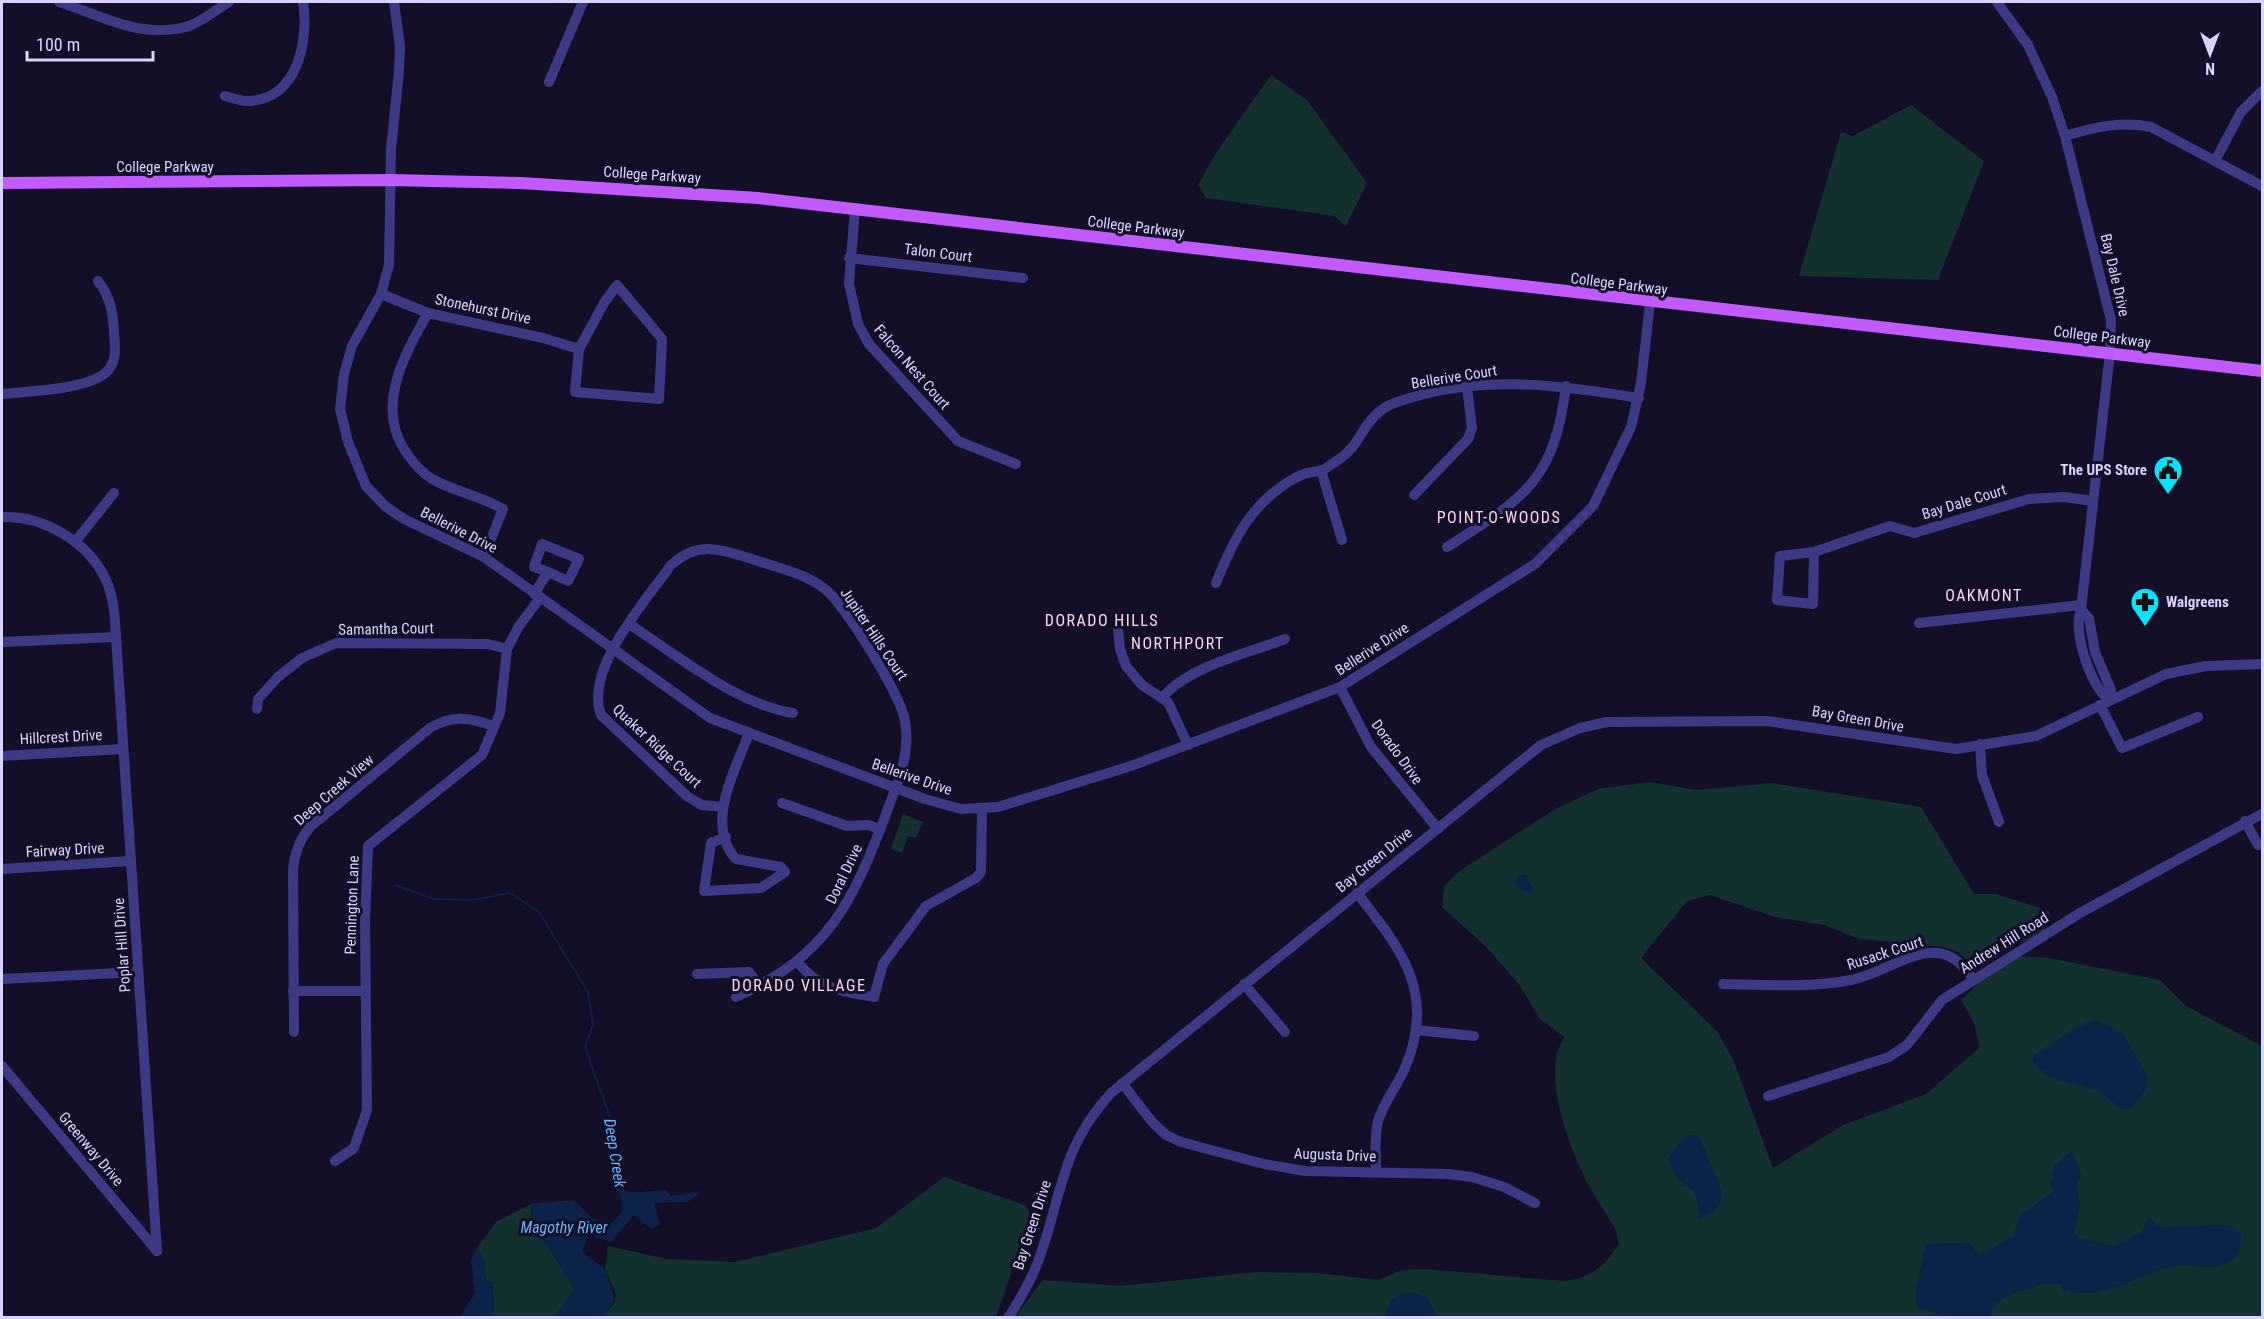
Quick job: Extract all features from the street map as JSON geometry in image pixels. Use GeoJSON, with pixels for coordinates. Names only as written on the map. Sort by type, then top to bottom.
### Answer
{"type":"FeatureCollection","features":[{"type":"Feature","properties":{"kind":"main road","name":"College Parkway"},"geometry":{"type":"LineString","coordinates":[[2,183],[390,180],[522,183],[663,191],[855,209],[1650,303],[2110,352],[2262,371]]}},
{"type":"Feature","properties":{"kind":"street"},"geometry":{"type":"LineString","coordinates":[[59,2],[131,28],[156,32],[191,25],[229,2]]}},
{"type":"Feature","properties":{"kind":"street"},"geometry":{"type":"LineString","coordinates":[[225,96],[247,101],[268,98],[286,82],[298,65],[305,46],[307,28],[303,2]]}},
{"type":"Feature","properties":{"kind":"street","name":"Bellerive Drive"},"geometry":{"type":"LineString","coordinates":[[394,2],[400,47],[390,180],[389,265],[381,294],[352,346],[344,374],[340,409],[348,442],[366,486],[385,506],[404,519],[484,557],[701,713],[749,733],[951,807],[982,809],[1013,803],[1114,772],[1340,687],[1535,564],[1593,506],[1631,427],[1639,398],[1650,303]]}},
{"type":"Feature","properties":{"kind":"street"},"geometry":{"type":"LineString","coordinates":[[549,82],[583,2]]}},
{"type":"Feature","properties":{"kind":"street","name":"Bay Dale Drive"},"geometry":{"type":"LineString","coordinates":[[1997,2],[2025,40],[2042,72],[2065,136],[2110,320],[2110,352],[2081,608],[2077,620],[2086,660],[2122,748],[2198,717]]}},
{"type":"Feature","properties":{"kind":"street"},"geometry":{"type":"LineString","coordinates":[[2216,159],[2241,112],[2262,91]]}},
{"type":"Feature","properties":{"kind":"street"},"geometry":{"type":"LineString","coordinates":[[2065,136],[2109,124],[2133,123],[2151,127],[2216,159],[2262,186]]}},
{"type":"Feature","properties":{"kind":"street","name":"Falcon Nest Court"},"geometry":{"type":"LineString","coordinates":[[855,209],[849,258],[852,305],[858,324],[869,344],[958,441],[1016,464]]}},
{"type":"Feature","properties":{"kind":"street","name":"Talon Court"},"geometry":{"type":"LineString","coordinates":[[849,258],[1023,278]]}},
{"type":"Feature","properties":{"kind":"street"},"geometry":{"type":"LineString","coordinates":[[2,394],[82,384],[100,377],[111,368],[115,349],[112,308],[98,281]]}},
{"type":"Feature","properties":{"kind":"street"},"geometry":{"type":"LineString","coordinates":[[617,285],[663,339],[659,399],[574,392],[579,349],[604,303],[617,285]]}},
{"type":"Feature","properties":{"kind":"street","name":"Stonehurst Drive"},"geometry":{"type":"LineString","coordinates":[[381,294],[428,313],[543,338],[579,349]]}},
{"type":"Feature","properties":{"kind":"street"},"geometry":{"type":"LineString","coordinates":[[428,313],[400,368],[394,386],[392,422],[396,436],[418,468],[435,481],[488,500],[503,508],[484,557]]}},
{"type":"Feature","properties":{"kind":"street","name":"Bellerive Court"},"geometry":{"type":"LineString","coordinates":[[1216,583],[1234,538],[1256,508],[1286,483],[1310,470],[1321,470],[1350,452],[1379,411],[1428,393],[1510,384],[1566,386],[1639,398]]}},
{"type":"Feature","properties":{"kind":"street"},"geometry":{"type":"LineString","coordinates":[[1447,547],[1505,510],[1528,489],[1556,441],[1566,386]]}},
{"type":"Feature","properties":{"kind":"street"},"geometry":{"type":"LineString","coordinates":[[1414,495],[1468,439],[1472,428],[1467,387]]}},
{"type":"Feature","properties":{"kind":"street"},"geometry":{"type":"LineString","coordinates":[[1321,470],[1342,540]]}},
{"type":"Feature","properties":{"kind":"street"},"geometry":{"type":"LineString","coordinates":[[75,542],[114,494]]}},
{"type":"Feature","properties":{"kind":"street","name":"Bay Dale Court"},"geometry":{"type":"LineString","coordinates":[[1814,552],[1813,604],[1777,600],[1780,556],[1814,552],[1890,526],[1914,533],[2029,499],[2064,497],[2093,501]]}},
{"type":"Feature","properties":{"kind":"street","name":"Poplar Hill Drive"},"geometry":{"type":"LineString","coordinates":[[2,517],[43,522],[75,542],[92,558],[105,578],[112,604],[157,1251]]}},
{"type":"Feature","properties":{"kind":"street","name":"Jupiter Hills Court"},"geometry":{"type":"LineString","coordinates":[[612,649],[671,565],[691,550],[703,548],[727,551],[793,573],[826,589],[839,604],[878,664],[902,707],[906,745],[903,767],[896,788]]}},
{"type":"Feature","properties":{"kind":"street","name":"Pennington Lane"},"geometry":{"type":"LineString","coordinates":[[335,1161],[354,1148],[367,1110],[365,991],[368,846],[482,755],[500,713],[507,649],[548,572]]}},
{"type":"Feature","properties":{"kind":"street"},"geometry":{"type":"LineString","coordinates":[[1919,623],[2081,608]]}},
{"type":"Feature","properties":{"kind":"street"},"geometry":{"type":"LineString","coordinates":[[629,624],[699,670],[757,704],[793,713]]}},
{"type":"Feature","properties":{"kind":"street"},"geometry":{"type":"LineString","coordinates":[[1118,628],[1120,649],[1126,666],[1142,685],[1162,698],[1172,708],[1188,746]]}},
{"type":"Feature","properties":{"kind":"street"},"geometry":{"type":"LineString","coordinates":[[2,642],[116,637]]}},
{"type":"Feature","properties":{"kind":"street"},"geometry":{"type":"LineString","coordinates":[[1162,698],[1169,689],[1190,675],[1285,639]]}},
{"type":"Feature","properties":{"kind":"street","name":"Samantha Court"},"geometry":{"type":"LineString","coordinates":[[257,709],[258,699],[286,670],[302,658],[336,643],[488,644],[507,649]]}},
{"type":"Feature","properties":{"kind":"street","name":"Quaker Ridge Court"},"geometry":{"type":"LineString","coordinates":[[612,649],[598,684],[601,715],[688,797],[702,805],[723,807]]}},
{"type":"Feature","properties":{"kind":"street","name":"Bay Green Drive"},"geometry":{"type":"LineString","coordinates":[[1008,1317],[1025,1290],[1041,1256],[1069,1159],[1080,1133],[1096,1109],[1122,1083],[1541,745],[1580,728],[1607,722],[1767,721],[1799,724],[1882,740],[1933,745],[1953,741],[1980,744],[2036,736],[2166,674],[2218,665],[2262,664]]}},
{"type":"Feature","properties":{"kind":"street","name":"Dorado Drive"},"geometry":{"type":"LineString","coordinates":[[1340,687],[1371,747],[1438,829]]}},
{"type":"Feature","properties":{"kind":"street","name":"Deep Creek View"},"geometry":{"type":"LineString","coordinates":[[294,1032],[293,871],[296,851],[302,837],[310,827],[436,724],[459,717],[493,726]]}},
{"type":"Feature","properties":{"kind":"street"},"geometry":{"type":"LineString","coordinates":[[726,837],[711,843],[704,891],[761,888],[784,872],[781,867],[736,859],[726,837],[722,818],[723,807],[749,733]]}},
{"type":"Feature","properties":{"kind":"street"},"geometry":{"type":"LineString","coordinates":[[1980,744],[1982,775],[1999,822]]}},
{"type":"Feature","properties":{"kind":"street","name":"Hillcrest Drive"},"geometry":{"type":"LineString","coordinates":[[2,756],[123,749]]}},
{"type":"Feature","properties":{"kind":"street","name":"Doral Drive"},"geometry":{"type":"LineString","coordinates":[[736,997],[759,986],[797,961],[825,934],[848,905],[865,870],[896,788]]}},
{"type":"Feature","properties":{"kind":"street"},"geometry":{"type":"LineString","coordinates":[[782,803],[847,826],[868,825],[880,830]]}},
{"type":"Feature","properties":{"kind":"street"},"geometry":{"type":"LineString","coordinates":[[797,961],[810,978],[819,983],[874,997],[883,964],[926,906],[976,878],[981,872],[982,809]]}},
{"type":"Feature","properties":{"kind":"street","name":"Andrew Hill Road"},"geometry":{"type":"LineString","coordinates":[[1768,1096],[1889,1057],[1907,1045],[1942,1000],[2080,913],[2245,821],[2262,814]]}},
{"type":"Feature","properties":{"kind":"street"},"geometry":{"type":"LineString","coordinates":[[2245,821],[2258,845],[2262,843]]}},
{"type":"Feature","properties":{"kind":"street","name":"Fairway Drive"},"geometry":{"type":"LineString","coordinates":[[2,869],[131,861]]}},
{"type":"Feature","properties":{"kind":"street"},"geometry":{"type":"LineString","coordinates":[[1357,893],[1393,938],[1408,964],[1416,997],[1416,1029],[1406,1067],[1378,1122],[1376,1172]]}},
{"type":"Feature","properties":{"kind":"street","name":"Rusack Court"},"geometry":{"type":"LineString","coordinates":[[1723,984],[1808,986],[1833,983],[1855,979],[1931,952],[1954,958],[1974,980]]}},
{"type":"Feature","properties":{"kind":"street"},"geometry":{"type":"LineString","coordinates":[[2,979],[138,972]]}},
{"type":"Feature","properties":{"kind":"street"},"geometry":{"type":"LineString","coordinates":[[697,974],[749,972],[759,986]]}},
{"type":"Feature","properties":{"kind":"street"},"geometry":{"type":"LineString","coordinates":[[1244,984],[1285,1032]]}},
{"type":"Feature","properties":{"kind":"street"},"geometry":{"type":"LineString","coordinates":[[293,992],[365,991]]}},
{"type":"Feature","properties":{"kind":"street"},"geometry":{"type":"LineString","coordinates":[[1416,1029],[1474,1036]]}},
{"type":"Feature","properties":{"kind":"street","name":"Greenway Drive"},"geometry":{"type":"LineString","coordinates":[[2,1065],[157,1251]]}},
{"type":"Feature","properties":{"kind":"street","name":"Augusta Drive"},"geometry":{"type":"LineString","coordinates":[[1122,1083],[1154,1123],[1166,1135],[1181,1142],[1286,1169],[1448,1174],[1472,1177],[1504,1187],[1535,1203]]}},
{"type":"Feature","properties":{"kind":"green space"},"geometry":{"type":"Polygon","coordinates":[[[1271,75],[1307,100],[1367,183],[1346,226],[1334,216],[1206,198],[1198,185],[1215,154],[1271,75]]]}},
{"type":"Feature","properties":{"kind":"green space"},"geometry":{"type":"Polygon","coordinates":[[[1911,105],[1984,161],[1938,280],[1799,276],[1841,132],[1853,136],[1911,105]]]}},
{"type":"Feature","properties":{"kind":"green space"},"geometry":{"type":"Polygon","coordinates":[[[1650,782],[1696,790],[1772,783],[1921,807],[1974,894],[1996,894],[2049,911],[2051,920],[2043,932],[2030,940],[2013,944],[1985,965],[1973,965],[1958,952],[1943,947],[1859,939],[1824,925],[1775,917],[1710,895],[1687,901],[1641,958],[1717,1031],[1733,1059],[1773,1168],[1843,1125],[1926,1094],[1979,1048],[1974,1023],[1961,1000],[2008,955],[2049,958],[2160,980],[2186,1006],[2262,1046],[2262,1317],[1014,1318],[1043,1280],[1121,1286],[1257,1272],[1317,1273],[1378,1280],[1402,1270],[1426,1269],[1564,1281],[1582,1277],[1596,1270],[1609,1258],[1619,1243],[1612,1224],[1579,1165],[1560,1111],[1555,1075],[1557,1054],[1564,1037],[1540,1019],[1518,983],[1485,946],[1442,907],[1444,886],[1458,872],[1555,809],[1598,789],[1650,782]]]}},
{"type":"Feature","properties":{"kind":"green space"},"geometry":{"type":"Polygon","coordinates":[[[903,814],[923,822],[916,838],[908,836],[902,853],[891,849],[903,814]]]}},
{"type":"Feature","properties":{"kind":"green space"},"geometry":{"type":"Polygon","coordinates":[[[944,1177],[1025,1205],[1031,1216],[996,1317],[602,1318],[615,1302],[616,1294],[605,1269],[608,1246],[667,1259],[735,1262],[876,1228],[944,1177]]]}},
{"type":"Feature","properties":{"kind":"green space"},"geometry":{"type":"Polygon","coordinates":[[[531,1204],[532,1222],[569,1279],[574,1291],[555,1317],[491,1317],[494,1308],[492,1281],[486,1281],[483,1258],[477,1247],[497,1221],[531,1204]]]}},
{"type":"Feature","properties":{"kind":"water"},"geometry":{"type":"Polygon","coordinates":[[[1518,875],[1525,875],[1533,888],[1531,892],[1519,889],[1515,882],[1518,875]]]}},
{"type":"Feature","properties":{"kind":"water"},"geometry":{"type":"Polygon","coordinates":[[[2096,1020],[2123,1033],[2147,1076],[2146,1089],[2132,1108],[2119,1107],[2094,1089],[2050,1077],[2032,1061],[2034,1055],[2079,1026],[2096,1020]]]}},
{"type":"Feature","properties":{"kind":"water"},"geometry":{"type":"Polygon","coordinates":[[[1687,1135],[1696,1135],[1700,1139],[1720,1186],[1721,1201],[1717,1208],[1700,1219],[1695,1192],[1677,1178],[1668,1160],[1674,1149],[1687,1135]]]}},
{"type":"Feature","properties":{"kind":"water"},"geometry":{"type":"Polygon","coordinates":[[[2073,1152],[2081,1174],[2077,1184],[2080,1206],[2074,1232],[2078,1238],[2115,1246],[2141,1232],[2149,1217],[2159,1227],[2227,1225],[2241,1232],[2239,1253],[2232,1260],[2217,1266],[2174,1266],[2095,1292],[2082,1293],[2068,1290],[2065,1292],[2060,1284],[2043,1283],[2004,1298],[1998,1302],[1990,1317],[1940,1317],[1917,1307],[1916,1288],[1926,1244],[1970,1243],[1979,1256],[2014,1236],[2019,1217],[2054,1191],[2051,1185],[2055,1166],[2073,1152]]]}},
{"type":"Feature","properties":{"kind":"water","name":"Magothy River"},"geometry":{"type":"Polygon","coordinates":[[[618,1188],[636,1192],[666,1190],[671,1196],[703,1191],[687,1202],[654,1203],[660,1224],[651,1229],[634,1215],[611,1242],[589,1235],[582,1252],[605,1269],[615,1300],[604,1317],[555,1317],[574,1291],[569,1279],[532,1222],[531,1204],[574,1200],[592,1218],[609,1224],[618,1217],[622,1209],[618,1188]]]}},
{"type":"Feature","properties":{"kind":"water","name":"Magothy River"},"geometry":{"type":"Polygon","coordinates":[[[477,1247],[483,1258],[486,1281],[492,1281],[494,1308],[491,1317],[460,1317],[475,1293],[471,1260],[477,1247]]]}},
{"type":"Feature","properties":{"kind":"water"},"geometry":{"type":"Polygon","coordinates":[[[1411,1292],[1427,1297],[1437,1317],[1385,1317],[1391,1299],[1411,1292]]]}},
{"type":"Feature","properties":{"kind":"waterway","name":"Deep Creek"},"geometry":{"type":"LineString","coordinates":[[395,885],[434,899],[473,900],[510,893],[539,912],[588,992],[593,1024],[585,1047],[611,1120],[619,1190]]}},
{"type":"Feature","properties":{"kind":"place","name":"The UPS Store"},"geometry":{"type":"Point","coordinates":[2168,496]}},
{"type":"Feature","properties":{"kind":"place","name":"Walgreens"},"geometry":{"type":"Point","coordinates":[2145,628]}},
{"type":"Feature","properties":{"kind":"district","name":"POINT-O-WOODS"},"geometry":{"type":"Point","coordinates":[1499,517]}},
{"type":"Feature","properties":{"kind":"district","name":"OAKMONT"},"geometry":{"type":"Point","coordinates":[1984,595]}},
{"type":"Feature","properties":{"kind":"district","name":"DORADO HILLS"},"geometry":{"type":"Point","coordinates":[1102,620]}},
{"type":"Feature","properties":{"kind":"district","name":"NORTHPORT"},"geometry":{"type":"Point","coordinates":[1178,643]}},
{"type":"Feature","properties":{"kind":"district","name":"DORADO VILLAGE"},"geometry":{"type":"Point","coordinates":[799,985]}}]}
